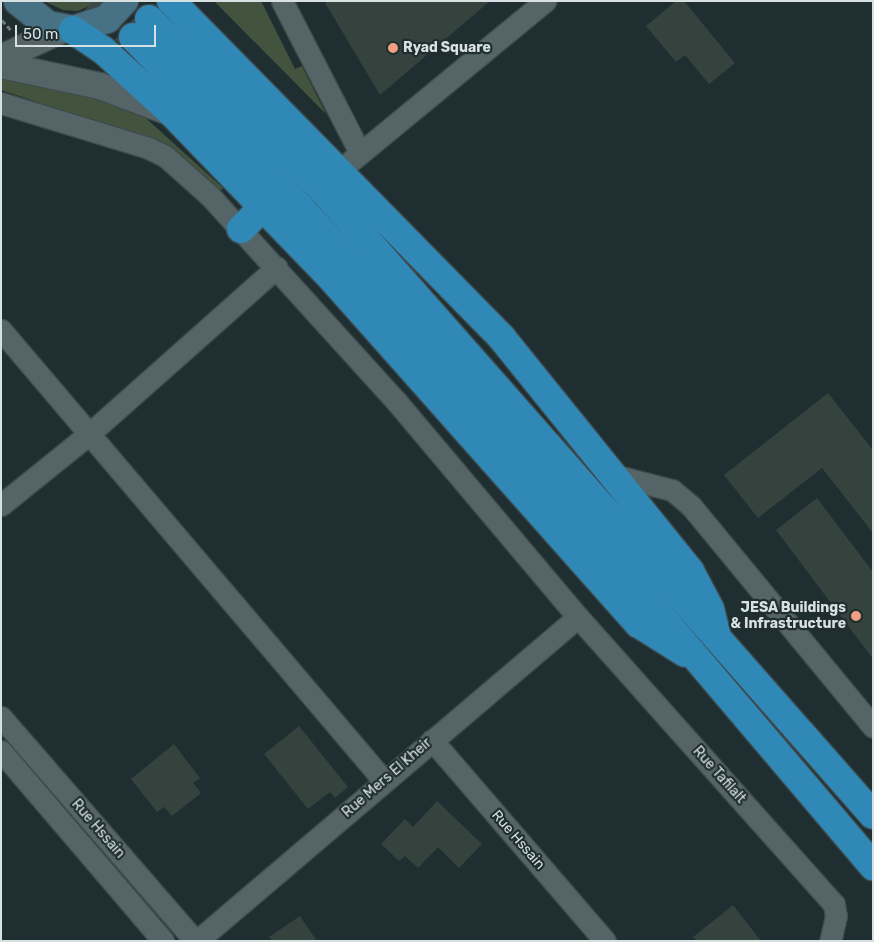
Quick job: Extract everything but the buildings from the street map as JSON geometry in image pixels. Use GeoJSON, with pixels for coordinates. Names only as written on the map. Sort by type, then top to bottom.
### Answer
{"type":"FeatureCollection","features":[{"type":"Feature","properties":{"kind":"highway"},"geometry":{"type":"LineString","coordinates":[[171,1],[251,80],[350,161],[617,476],[698,583],[710,609],[707,650]]}},
{"type":"Feature","properties":{"kind":"highway"},"geometry":{"type":"LineString","coordinates":[[196,1],[233,41],[251,80]]}},
{"type":"Feature","properties":{"kind":"highway"},"geometry":{"type":"LineString","coordinates":[[141,28],[320,188],[707,650],[873,866]]}},
{"type":"Feature","properties":{"kind":"highway"},"geometry":{"type":"LineString","coordinates":[[69,29],[103,50],[172,113],[334,281],[628,613],[656,638],[707,650],[873,815]]}},
{"type":"Feature","properties":{"kind":"highway"},"geometry":{"type":"LineString","coordinates":[[241,229],[263,207]]}},
{"type":"Feature","properties":{"kind":"main road"},"geometry":{"type":"LineString","coordinates":[[18,1],[34,18],[69,29],[106,19],[124,1]]}},
{"type":"Feature","properties":{"kind":"street"},"geometry":{"type":"LineString","coordinates":[[282,1],[350,161],[545,1]]}},
{"type":"Feature","properties":{"kind":"street"},"geometry":{"type":"LineString","coordinates":[[1,58],[69,29]]}},
{"type":"Feature","properties":{"kind":"street"},"geometry":{"type":"LineString","coordinates":[[1,66],[100,86],[172,113]]}},
{"type":"Feature","properties":{"kind":"street","name":"Rue Tafilalt"},"geometry":{"type":"LineString","coordinates":[[1,103],[165,156],[241,229],[277,267],[578,617],[834,904],[829,939]]}},
{"type":"Feature","properties":{"kind":"street"},"geometry":{"type":"LineString","coordinates":[[1,505],[89,434],[277,267]]}},
{"type":"Feature","properties":{"kind":"street"},"geometry":{"type":"LineString","coordinates":[[1,330],[384,781]]}},
{"type":"Feature","properties":{"kind":"street"},"geometry":{"type":"LineString","coordinates":[[617,476],[672,490],[691,506],[873,727]]}},
{"type":"Feature","properties":{"kind":"street","name":"Rue Mers El Kheir"},"geometry":{"type":"LineString","coordinates":[[207,937],[384,781],[578,617]]}},
{"type":"Feature","properties":{"kind":"street","name":"Rue Hssain"},"geometry":{"type":"LineString","coordinates":[[1,717],[207,937]]}},
{"type":"Feature","properties":{"kind":"street","name":"Rue Hssain"},"geometry":{"type":"LineString","coordinates":[[432,740],[605,941]]}},
{"type":"Feature","properties":{"kind":"street","name":"Rue Hssain"},"geometry":{"type":"LineString","coordinates":[[1,751],[163,941]]}},
{"type":"Feature","properties":{"kind":"green space"},"geometry":{"type":"Polygon","coordinates":[[[44,1],[100,1],[78,11],[63,10],[44,1]]]}},
{"type":"Feature","properties":{"kind":"green space"},"geometry":{"type":"Polygon","coordinates":[[[214,1],[261,1],[295,69],[302,66],[326,114],[214,1]]]}},
{"type":"Feature","properties":{"kind":"green space"},"geometry":{"type":"Polygon","coordinates":[[[8,72],[138,111],[223,188],[218,193],[107,125],[1,90],[1,74],[8,72]]]}},
{"type":"Feature","properties":{"kind":"tunnel"},"geometry":{"type":"LineString","coordinates":[[93,1],[133,37]]}},
{"type":"Feature","properties":{"kind":"place","name":"Ryad Square"},"geometry":{"type":"Point","coordinates":[393,48]}},
{"type":"Feature","properties":{"kind":"place","name":"JESA Buildings & Infrastructure"},"geometry":{"type":"Point","coordinates":[856,616]}}]}
